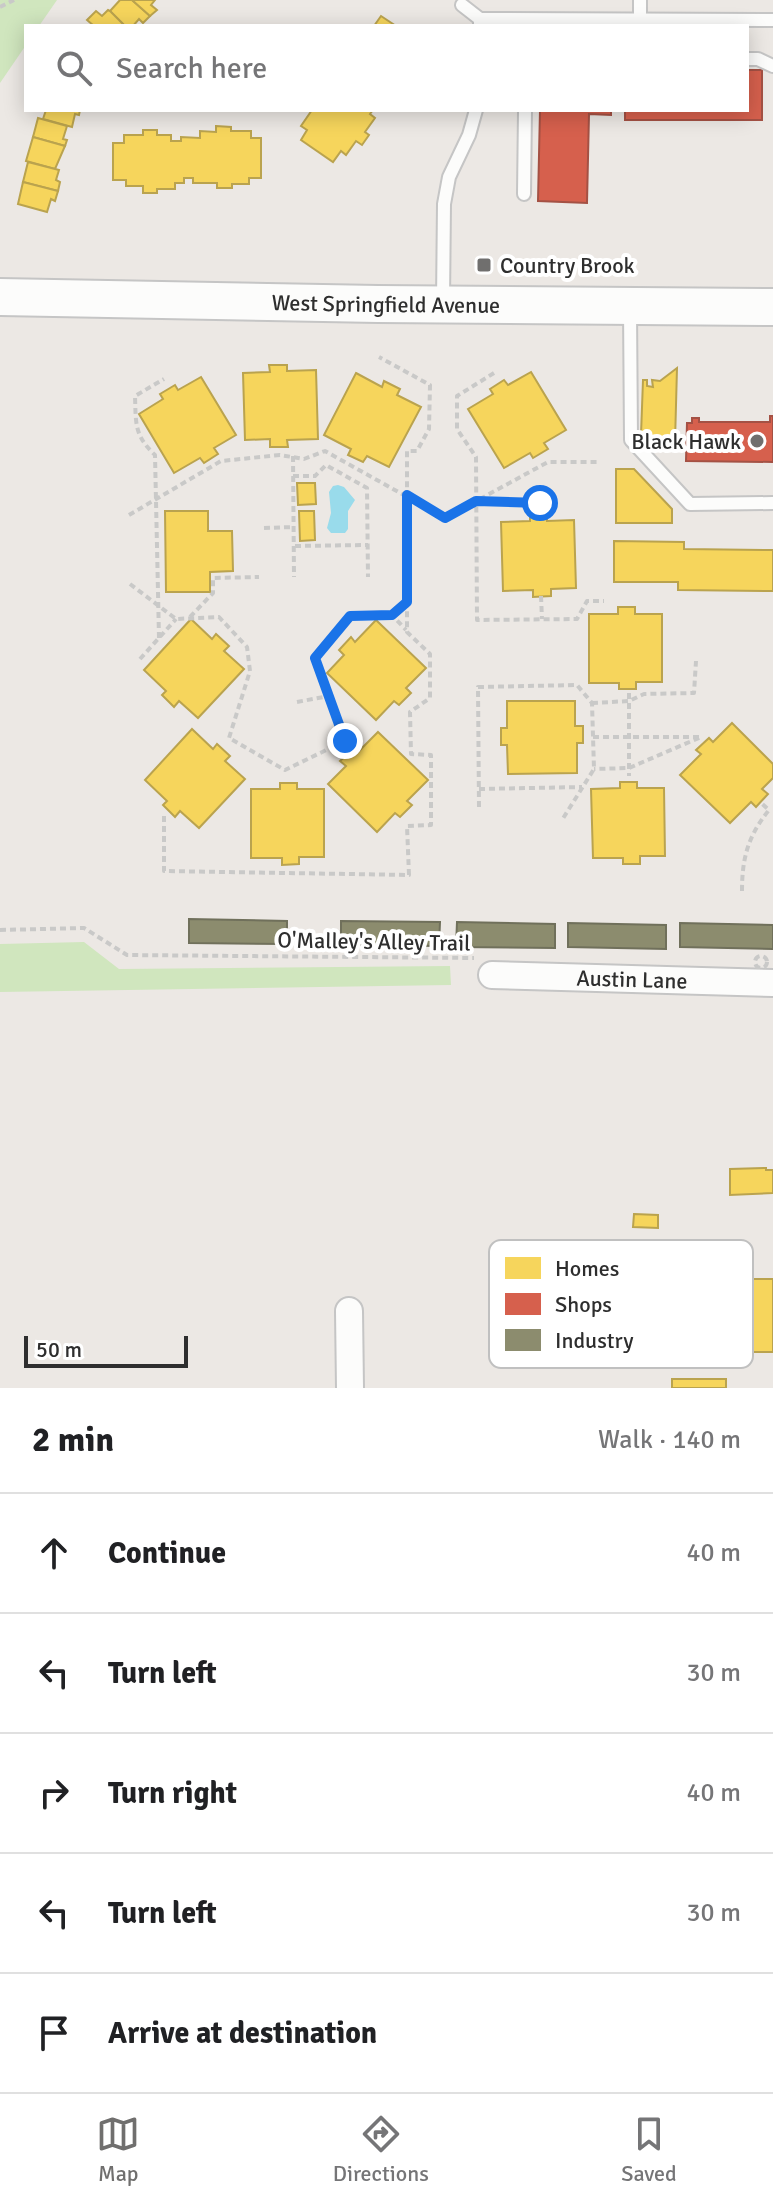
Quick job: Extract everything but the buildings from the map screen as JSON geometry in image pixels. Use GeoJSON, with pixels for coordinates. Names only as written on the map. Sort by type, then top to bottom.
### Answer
{"type":"FeatureCollection","features":[{"type":"Feature","properties":{"kind":"main road","name":"West Springfield Avenue"},"geometry":{"type":"LineString","coordinates":[[0,297],[773,307]]}},
{"type":"Feature","properties":{"kind":"street","name":"Austin Lane"},"geometry":{"type":"LineString","coordinates":[[490,967],[773,983]]}},
{"type":"Feature","properties":{"kind":"street"},"geometry":{"type":"LineString","coordinates":[[349,1311],[350,1388]]}},
{"type":"Feature","properties":{"kind":"lane"},"geometry":{"type":"LineString","coordinates":[[640,0],[640,20]]}},
{"type":"Feature","properties":{"kind":"lane"},"geometry":{"type":"LineString","coordinates":[[462,5],[480,22],[773,20]]}},
{"type":"Feature","properties":{"kind":"lane"},"geometry":{"type":"LineString","coordinates":[[749,59],[758,59],[773,66]]}},
{"type":"Feature","properties":{"kind":"lane"},"geometry":{"type":"LineString","coordinates":[[443,304],[444,204],[449,177],[469,135],[475,112]]}},
{"type":"Feature","properties":{"kind":"lane"},"geometry":{"type":"LineString","coordinates":[[524,194],[525,112]]}},
{"type":"Feature","properties":{"kind":"lane"},"geometry":{"type":"LineString","coordinates":[[630,306],[631,440],[690,504],[773,503]]}},
{"type":"Feature","properties":{"kind":"path"},"geometry":{"type":"LineString","coordinates":[[0,7],[14,0]]}},
{"type":"Feature","properties":{"kind":"path"},"geometry":{"type":"LineString","coordinates":[[379,357],[430,385],[429,429],[417,451],[407,451],[407,632]]}},
{"type":"Feature","properties":{"kind":"path"},"geometry":{"type":"LineString","coordinates":[[494,373],[457,396],[457,429],[476,457],[477,620],[577,619],[587,601],[604,601]]}},
{"type":"Feature","properties":{"kind":"path"},"geometry":{"type":"LineString","coordinates":[[159,638],[155,455],[136,431],[135,396],[164,379]]}},
{"type":"Feature","properties":{"kind":"path"},"geometry":{"type":"LineString","coordinates":[[129,515],[221,461],[293,456],[304,459],[325,451],[445,518],[548,462],[600,462]]}},
{"type":"Feature","properties":{"kind":"path"},"geometry":{"type":"LineString","coordinates":[[293,456],[294,577]]}},
{"type":"Feature","properties":{"kind":"path"},"geometry":{"type":"LineString","coordinates":[[293,476],[315,476],[326,465],[367,488],[368,577]]}},
{"type":"Feature","properties":{"kind":"path"},"geometry":{"type":"LineString","coordinates":[[345,476],[352,466]]}},
{"type":"Feature","properties":{"kind":"path"},"geometry":{"type":"LineString","coordinates":[[476,501],[540,503],[540,515]]}},
{"type":"Feature","properties":{"kind":"path"},"geometry":{"type":"LineString","coordinates":[[264,528],[294,527]]}},
{"type":"Feature","properties":{"kind":"path"},"geometry":{"type":"LineString","coordinates":[[295,546],[368,545]]}},
{"type":"Feature","properties":{"kind":"path"},"geometry":{"type":"LineString","coordinates":[[189,618],[213,593],[213,578],[259,577]]}},
{"type":"Feature","properties":{"kind":"path"},"geometry":{"type":"LineString","coordinates":[[130,584],[176,619],[219,617],[247,647],[250,671],[229,738],[285,770],[345,741],[315,658],[350,616],[392,615],[407,602]]}},
{"type":"Feature","properties":{"kind":"path"},"geometry":{"type":"LineString","coordinates":[[541,596],[542,619]]}},
{"type":"Feature","properties":{"kind":"path"},"geometry":{"type":"LineString","coordinates":[[164,816],[164,871],[409,875],[407,826],[431,825],[431,755],[411,754],[410,740],[410,712],[430,698],[430,654],[392,615]]}},
{"type":"Feature","properties":{"kind":"path"},"geometry":{"type":"LineString","coordinates":[[140,659],[176,619]]}},
{"type":"Feature","properties":{"kind":"path"},"geometry":{"type":"LineString","coordinates":[[592,703],[629,701],[644,694],[694,693],[696,661]]}},
{"type":"Feature","properties":{"kind":"path"},"geometry":{"type":"LineString","coordinates":[[479,807],[478,687],[577,685],[592,703],[594,769],[562,820]]}},
{"type":"Feature","properties":{"kind":"path"},"geometry":{"type":"LineString","coordinates":[[629,693],[629,776]]}},
{"type":"Feature","properties":{"kind":"path"},"geometry":{"type":"LineString","coordinates":[[297,702],[329,696]]}},
{"type":"Feature","properties":{"kind":"path"},"geometry":{"type":"LineString","coordinates":[[593,737],[701,737],[629,768],[594,769]]}},
{"type":"Feature","properties":{"kind":"path"},"geometry":{"type":"LineString","coordinates":[[479,789],[582,787]]}},
{"type":"Feature","properties":{"kind":"path"},"geometry":{"type":"LineString","coordinates":[[742,891],[742,864],[748,843],[755,827],[769,810],[760,802]]}},
{"type":"Feature","properties":{"kind":"path","name":"O'Malley's Alley Trail"},"geometry":{"type":"LineString","coordinates":[[0,930],[84,928],[127,955],[490,967]]}},
{"type":"Feature","properties":{"kind":"green space"},"geometry":{"type":"Polygon","coordinates":[[[0,0],[57,0],[40,24],[24,24],[24,48],[0,83],[0,0]]]}},
{"type":"Feature","properties":{"kind":"green space"},"geometry":{"type":"Polygon","coordinates":[[[84,942],[119,969],[450,966],[451,985],[0,992],[0,944],[84,942]]]}},
{"type":"Feature","properties":{"kind":"water"},"geometry":{"type":"Polygon","coordinates":[[[338,485],[344,487],[355,500],[348,511],[348,529],[345,533],[331,533],[327,528],[331,513],[329,492],[338,485]]]}},
{"type":"Feature","properties":{"kind":"place","name":"Country Brook"},"geometry":{"type":"Point","coordinates":[484,265]}},
{"type":"Feature","properties":{"kind":"place","name":"Black Hawk"},"geometry":{"type":"Point","coordinates":[757,441]}},
{"type":"Feature","properties":{"kind":"route"},"geometry":{"type":"LineString","coordinates":[[345,741],[315,658],[350,616],[392,615],[407,602],[407,495],[445,518],[476,501],[540,503]]}}]}
